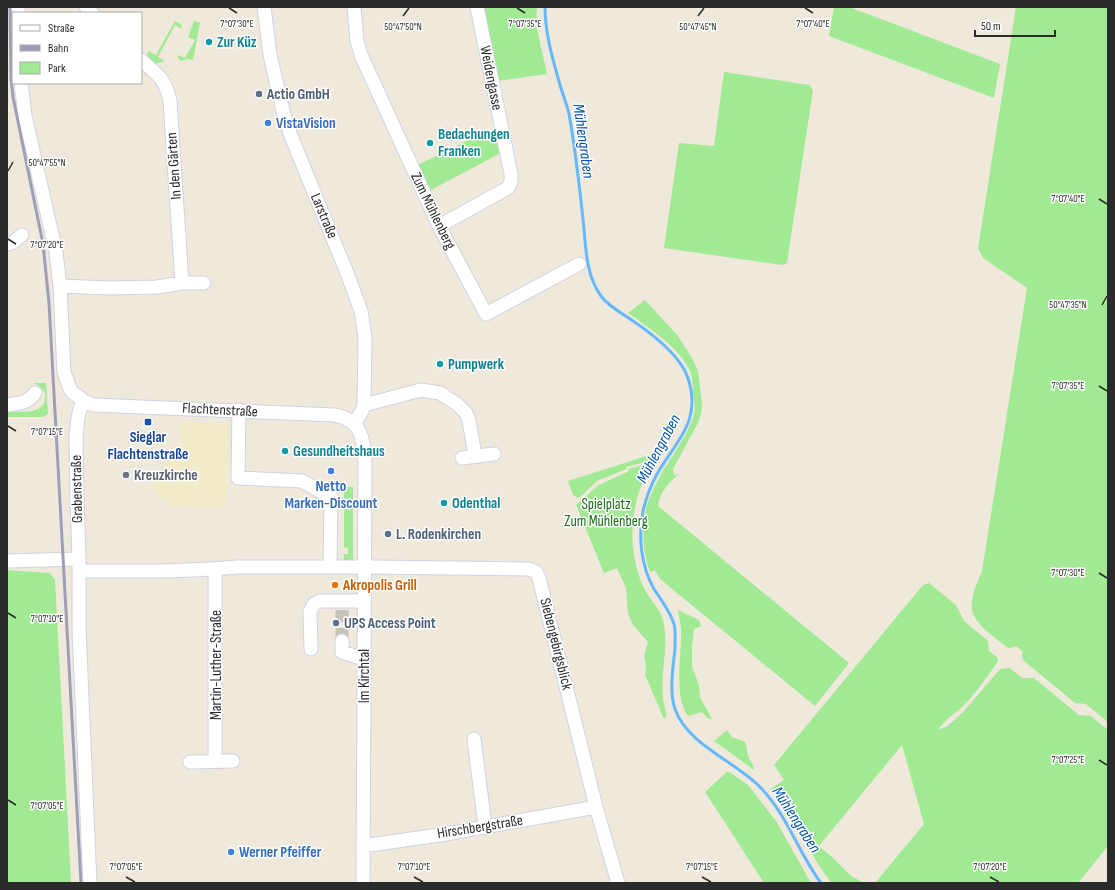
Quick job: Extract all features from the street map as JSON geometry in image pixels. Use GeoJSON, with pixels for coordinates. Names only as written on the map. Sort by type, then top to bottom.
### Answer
{"type":"FeatureCollection","features":[{"type":"Feature","properties":{"kind":"street","name":"Larstraße"},"geometry":{"type":"LineString","coordinates":[[264,7],[270,55],[284,115],[291,136],[345,266],[361,311],[365,337],[364,405],[359,418],[354,424]]}},
{"type":"Feature","properties":{"kind":"street","name":"Zum Mühlenberg"},"geometry":{"type":"LineString","coordinates":[[354,7],[357,41],[360,55],[439,226],[486,314],[579,264]]}},
{"type":"Feature","properties":{"kind":"street","name":"Weidengasse"},"geometry":{"type":"LineString","coordinates":[[439,226],[510,187],[511,182],[511,174],[477,7]]}},
{"type":"Feature","properties":{"kind":"street","name":"In den Gärten"},"geometry":{"type":"LineString","coordinates":[[142,61],[164,81],[170,101],[182,283]]}},
{"type":"Feature","properties":{"kind":"street"},"geometry":{"type":"LineString","coordinates":[[21,84],[25,116],[56,252],[60,286],[64,372],[70,389],[75,396],[84,402]]}},
{"type":"Feature","properties":{"kind":"street"},"geometry":{"type":"LineString","coordinates":[[7,244],[12,243],[22,235]]}},
{"type":"Feature","properties":{"kind":"street"},"geometry":{"type":"LineString","coordinates":[[60,286],[110,288],[156,287],[182,283],[204,283]]}},
{"type":"Feature","properties":{"kind":"street"},"geometry":{"type":"LineString","coordinates":[[364,405],[421,390],[440,393],[457,404],[466,413],[469,420],[475,456]]}},
{"type":"Feature","properties":{"kind":"street"},"geometry":{"type":"LineString","coordinates":[[7,405],[25,403],[35,393]]}},
{"type":"Feature","properties":{"kind":"street","name":"Flachtenstraße"},"geometry":{"type":"LineString","coordinates":[[84,402],[93,405],[334,415],[343,417],[354,424]]}},
{"type":"Feature","properties":{"kind":"street","name":"Grabenstraße"},"geometry":{"type":"LineString","coordinates":[[84,402],[78,418],[76,436],[80,565],[79,629],[90,883]]}},
{"type":"Feature","properties":{"kind":"street"},"geometry":{"type":"LineString","coordinates":[[239,410],[238,478],[302,481],[331,497],[330,567]]}},
{"type":"Feature","properties":{"kind":"street","name":"Im Kirchtal"},"geometry":{"type":"LineString","coordinates":[[354,424],[361,434],[366,464],[363,883]]}},
{"type":"Feature","properties":{"kind":"street"},"geometry":{"type":"LineString","coordinates":[[462,458],[494,454]]}},
{"type":"Feature","properties":{"kind":"street"},"geometry":{"type":"LineString","coordinates":[[7,561],[80,565],[149,572],[238,568],[365,568]]}},
{"type":"Feature","properties":{"kind":"street","name":"Siebengebirgsblick"},"geometry":{"type":"LineString","coordinates":[[365,568],[529,569],[536,572],[539,578],[596,807],[618,883]]}},
{"type":"Feature","properties":{"kind":"street","name":"Martin-Luther-Straße"},"geometry":{"type":"LineString","coordinates":[[215,570],[216,761]]}},
{"type":"Feature","properties":{"kind":"street"},"geometry":{"type":"LineString","coordinates":[[311,649],[310,612],[314,604],[320,601],[342,606],[364,601]]}},
{"type":"Feature","properties":{"kind":"street"},"geometry":{"type":"LineString","coordinates":[[342,641],[342,652],[364,659]]}},
{"type":"Feature","properties":{"kind":"street"},"geometry":{"type":"LineString","coordinates":[[474,739],[485,826]]}},
{"type":"Feature","properties":{"kind":"street"},"geometry":{"type":"LineString","coordinates":[[190,762],[233,761]]}},
{"type":"Feature","properties":{"kind":"street","name":"Hirschbergstraße"},"geometry":{"type":"LineString","coordinates":[[363,846],[596,807]]}},
{"type":"Feature","properties":{"kind":"shaded area"},"geometry":{"type":"Polygon","coordinates":[[[181,422],[230,424],[226,509],[167,506],[164,498],[158,497],[151,487],[169,463],[167,459],[178,444],[181,422]]]}},
{"type":"Feature","properties":{"kind":"green space"},"geometry":{"type":"Polygon","coordinates":[[[482,7],[537,7],[536,24],[547,74],[497,81],[482,7]]]}},
{"type":"Feature","properties":{"kind":"green space"},"geometry":{"type":"Polygon","coordinates":[[[834,7],[849,7],[1000,64],[994,98],[829,36],[834,7]]]}},
{"type":"Feature","properties":{"kind":"green space"},"geometry":{"type":"Polygon","coordinates":[[[1016,7],[1108,7],[1108,722],[1086,704],[1075,703],[1023,660],[1023,652],[1016,646],[1008,648],[989,633],[978,622],[972,609],[973,594],[982,571],[1027,288],[983,258],[978,248],[1016,7]]]}},
{"type":"Feature","properties":{"kind":"green space"},"geometry":{"type":"Polygon","coordinates":[[[175,21],[181,24],[182,29],[175,25],[158,57],[165,61],[152,65],[146,59],[148,51],[156,55],[175,21]]]}},
{"type":"Feature","properties":{"kind":"green space"},"geometry":{"type":"Polygon","coordinates":[[[194,21],[200,23],[193,60],[187,59],[181,61],[177,57],[178,55],[185,58],[195,40],[188,37],[194,21]]]}},
{"type":"Feature","properties":{"kind":"green space"},"geometry":{"type":"Polygon","coordinates":[[[724,72],[809,85],[813,90],[787,263],[782,265],[664,248],[679,143],[714,146],[724,72]]]}},
{"type":"Feature","properties":{"kind":"green space"},"geometry":{"type":"Polygon","coordinates":[[[495,134],[499,154],[429,191],[417,165],[468,140],[495,134]]]}},
{"type":"Feature","properties":{"kind":"green space"},"geometry":{"type":"Polygon","coordinates":[[[645,300],[678,336],[692,358],[698,371],[702,404],[698,423],[673,469],[674,475],[679,474],[665,488],[658,506],[849,663],[815,706],[660,579],[655,570],[650,572],[645,555],[643,537],[644,519],[648,502],[664,468],[688,429],[695,408],[692,376],[686,363],[663,339],[628,313],[645,300]]]}},
{"type":"Feature","properties":{"kind":"green space"},"geometry":{"type":"Polygon","coordinates":[[[33,383],[46,383],[48,414],[43,417],[7,417],[7,412],[33,411],[39,409],[43,405],[45,400],[45,392],[33,383]]]}},
{"type":"Feature","properties":{"kind":"green space"},"geometry":{"type":"Polygon","coordinates":[[[662,451],[654,465],[649,461],[626,467],[626,469],[597,481],[579,498],[573,495],[568,481],[662,451]]]}},
{"type":"Feature","properties":{"kind":"green space","name":"Spielplatz Zum Mühlenberg"},"geometry":{"type":"Polygon","coordinates":[[[648,464],[651,466],[638,495],[634,511],[633,544],[639,575],[645,590],[656,606],[664,624],[665,647],[663,693],[667,715],[664,719],[645,675],[646,664],[644,656],[648,642],[633,625],[628,613],[626,588],[617,568],[604,573],[576,505],[599,485],[629,471],[628,469],[648,464]]]}},
{"type":"Feature","properties":{"kind":"green space"},"geometry":{"type":"Polygon","coordinates":[[[344,487],[353,487],[353,562],[344,562],[344,554],[348,554],[348,548],[344,547],[344,487]]]}},
{"type":"Feature","properties":{"kind":"green space"},"geometry":{"type":"Polygon","coordinates":[[[7,570],[49,573],[55,579],[71,883],[7,883],[7,570]]]}},
{"type":"Feature","properties":{"kind":"green space"},"geometry":{"type":"Polygon","coordinates":[[[929,583],[956,605],[964,621],[988,641],[989,651],[998,658],[997,663],[972,696],[943,723],[938,730],[948,726],[964,711],[1000,669],[1010,668],[1022,678],[1034,678],[1079,715],[1091,716],[1108,730],[1108,846],[1078,883],[875,883],[924,824],[902,745],[819,846],[851,876],[864,883],[831,883],[816,861],[790,813],[770,789],[784,780],[774,765],[923,585],[929,583]]]}},
{"type":"Feature","properties":{"kind":"green space"},"geometry":{"type":"Polygon","coordinates":[[[678,610],[699,620],[701,626],[694,629],[692,667],[699,685],[700,697],[712,719],[707,718],[702,712],[688,716],[683,708],[679,687],[681,632],[678,610]]]}},
{"type":"Feature","properties":{"kind":"green space"},"geometry":{"type":"Polygon","coordinates":[[[727,730],[732,737],[745,742],[754,770],[714,741],[727,730]]]}},
{"type":"Feature","properties":{"kind":"green space"},"geometry":{"type":"Polygon","coordinates":[[[728,771],[748,785],[776,821],[811,883],[764,883],[705,792],[728,771]]]}},
{"type":"Feature","properties":{"kind":"waterway","name":"Mühlengraben"},"geometry":{"type":"LineString","coordinates":[[545,7],[546,27],[550,47],[569,114],[578,172],[587,255],[590,273],[596,289],[601,296],[616,310],[648,332],[672,353],[684,370],[692,393],[690,418],[679,440],[657,474],[651,487],[643,511],[641,531],[643,561],[646,571],[675,627],[672,687],[675,709],[681,721],[700,742],[749,777],[769,797],[785,821],[821,883]]}},
{"type":"Feature","properties":{"kind":"tunnel"},"geometry":{"type":"LineString","coordinates":[[342,610],[342,641]]}},
{"type":"Feature","properties":{"kind":"railway"},"geometry":{"type":"LineString","coordinates":[[10,7],[11,79],[13,97],[43,244],[49,303],[81,883]]}},
{"type":"Feature","properties":{"kind":"place","name":"Zur Küz"},"geometry":{"type":"Point","coordinates":[209,42]}},
{"type":"Feature","properties":{"kind":"place","name":"Actio GmbH"},"geometry":{"type":"Point","coordinates":[259,94]}},
{"type":"Feature","properties":{"kind":"place","name":"VistaVision"},"geometry":{"type":"Point","coordinates":[268,123]}},
{"type":"Feature","properties":{"kind":"place","name":"Bedachungen Franken"},"geometry":{"type":"Point","coordinates":[430,143]}},
{"type":"Feature","properties":{"kind":"place","name":"Pumpwerk"},"geometry":{"type":"Point","coordinates":[440,364]}},
{"type":"Feature","properties":{"kind":"place","name":"Sieglar Flachtenstraße"},"geometry":{"type":"Point","coordinates":[148,422]}},
{"type":"Feature","properties":{"kind":"place","name":"Gesundheitshaus"},"geometry":{"type":"Point","coordinates":[285,451]}},
{"type":"Feature","properties":{"kind":"place","name":"Netto Marken-Discount"},"geometry":{"type":"Point","coordinates":[331,471]}},
{"type":"Feature","properties":{"kind":"place","name":"Kreuzkirche"},"geometry":{"type":"Point","coordinates":[126,475]}},
{"type":"Feature","properties":{"kind":"place","name":"Odenthal"},"geometry":{"type":"Point","coordinates":[444,503]}},
{"type":"Feature","properties":{"kind":"place","name":"L. Rodenkirchen"},"geometry":{"type":"Point","coordinates":[388,534]}},
{"type":"Feature","properties":{"kind":"place","name":"Akropolis Grill"},"geometry":{"type":"Point","coordinates":[335,585]}},
{"type":"Feature","properties":{"kind":"place","name":"UPS Access Point"},"geometry":{"type":"Point","coordinates":[336,623]}},
{"type":"Feature","properties":{"kind":"place","name":"Werner Pfeiffer"},"geometry":{"type":"Point","coordinates":[231,852]}}]}
